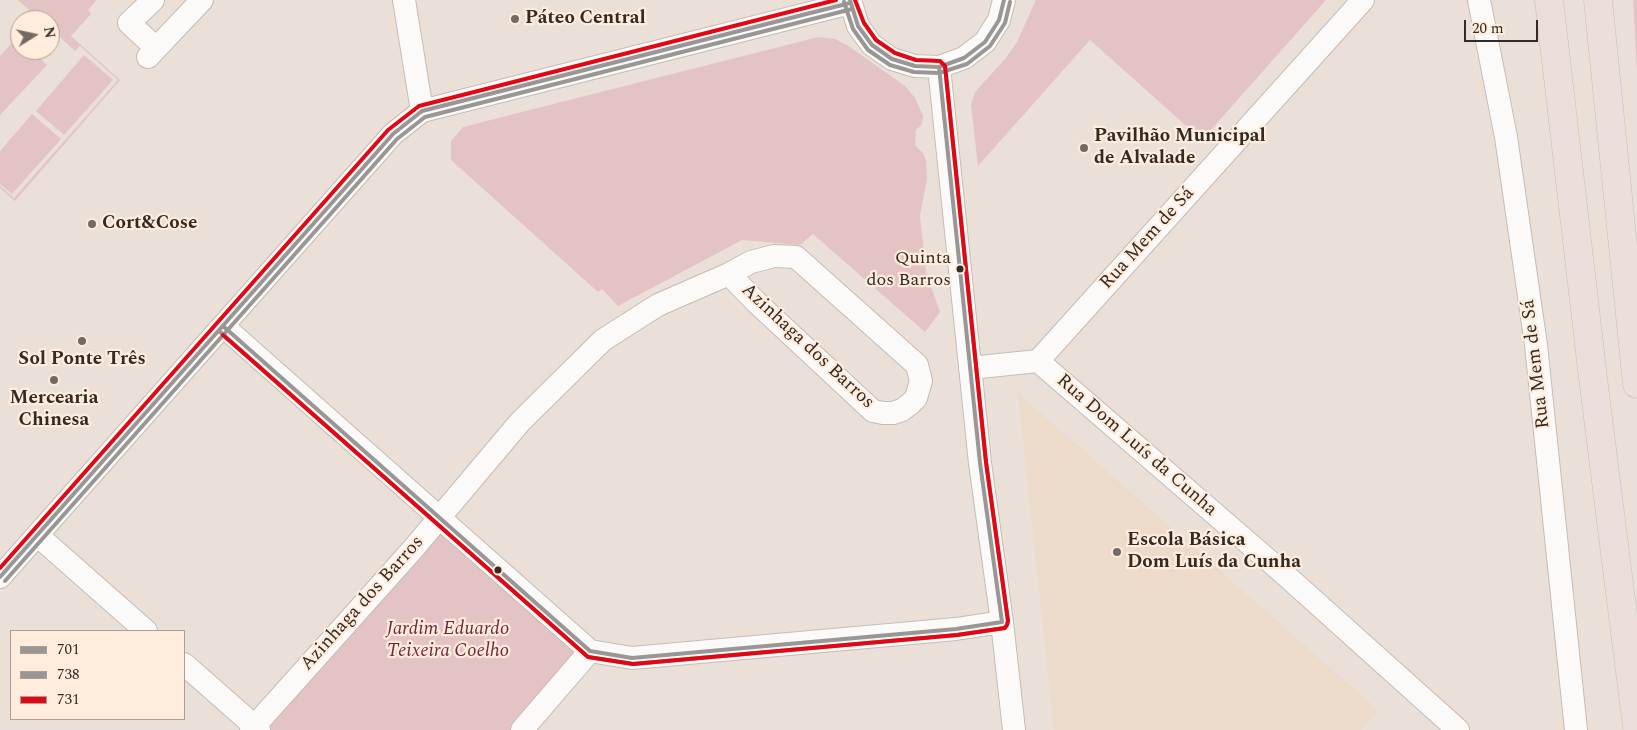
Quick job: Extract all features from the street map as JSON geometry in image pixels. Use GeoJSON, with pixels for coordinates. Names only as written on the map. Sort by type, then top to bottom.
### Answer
{"type":"FeatureCollection","features":[{"type":"Feature","properties":{"kind":"highway"},"geometry":{"type":"LineString","coordinates":[[1549,0],[1594,388],[1637,727]]}},
{"type":"Feature","properties":{"kind":"highway"},"geometry":{"type":"LineString","coordinates":[[1598,0],[1637,384]]}},
{"type":"Feature","properties":{"kind":"highway"},"geometry":{"type":"LineString","coordinates":[[1617,0],[1629,305]]}},
{"type":"Feature","properties":{"kind":"street"},"geometry":{"type":"LineString","coordinates":[[152,0],[130,23],[152,52],[202,0]]}},
{"type":"Feature","properties":{"kind":"street"},"geometry":{"type":"LineString","coordinates":[[404,0],[422,111]]}},
{"type":"Feature","properties":{"kind":"street"},"geometry":{"type":"LineString","coordinates":[[0,577],[392,134],[422,111],[850,1],[858,26],[872,45],[892,59],[907,64],[939,67],[964,58],[985,42],[999,20],[1004,0]]}},
{"type":"Feature","properties":{"kind":"street","name":"Rua Mem de Sá"},"geometry":{"type":"LineString","coordinates":[[1038,361],[1363,0]]}},
{"type":"Feature","properties":{"kind":"street","name":"Rua Mem de Sá"},"geometry":{"type":"LineString","coordinates":[[1479,0],[1506,137],[1536,344],[1576,730]]}},
{"type":"Feature","properties":{"kind":"street"},"geometry":{"type":"LineString","coordinates":[[939,67],[980,463],[1002,622],[1014,730]]}},
{"type":"Feature","properties":{"kind":"street","name":"Azinhaga dos Barros"},"geometry":{"type":"LineString","coordinates":[[255,729],[440,517],[520,422],[603,340],[658,305],[729,274],[751,262],[774,256],[796,257],[917,365],[921,381],[916,398],[902,410],[893,413],[883,413],[874,410],[756,302],[729,274]]}},
{"type":"Feature","properties":{"kind":"street"},"geometry":{"type":"LineString","coordinates":[[223,326],[590,650],[632,658],[956,629],[1002,622]]}},
{"type":"Feature","properties":{"kind":"street"},"geometry":{"type":"LineString","coordinates":[[970,368],[1038,361]]}},
{"type":"Feature","properties":{"kind":"street","name":"Rua Dom Luís da Cunha"},"geometry":{"type":"LineString","coordinates":[[1038,361],[1275,566],[1458,730]]}},
{"type":"Feature","properties":{"kind":"street"},"geometry":{"type":"LineString","coordinates":[[37,535],[145,630]]}},
{"type":"Feature","properties":{"kind":"street"},"geometry":{"type":"LineString","coordinates":[[522,730],[590,650]]}},
{"type":"Feature","properties":{"kind":"street"},"geometry":{"type":"LineString","coordinates":[[185,665],[255,729]]}},
{"type":"Feature","properties":{"kind":"shaded area","name":"Escola Básica Dom Luís da Cunha"},"geometry":{"type":"Polygon","coordinates":[[[1018,393],[1378,710],[1361,730],[1054,730],[1018,393]]]}},
{"type":"Feature","properties":{"kind":"green space"},"geometry":{"type":"Polygon","coordinates":[[[18,0],[97,0],[88,10],[91,14],[71,36],[120,80],[15,201],[0,186],[14,198],[118,80],[80,46],[75,51],[60,37],[60,10],[29,10],[18,0]]]}},
{"type":"Feature","properties":{"kind":"green space"},"geometry":{"type":"Polygon","coordinates":[[[1036,0],[1326,0],[1202,140],[1090,40],[978,166],[971,105],[975,92],[1005,59],[1017,42],[1036,0]]]}},
{"type":"Feature","properties":{"kind":"green space"},"geometry":{"type":"Polygon","coordinates":[[[1633,0],[1637,0],[1637,72],[1633,0]]]}},
{"type":"Feature","properties":{"kind":"green space"},"geometry":{"type":"Polygon","coordinates":[[[818,37],[835,39],[847,45],[905,86],[915,98],[923,116],[922,124],[916,130],[915,145],[923,153],[926,160],[927,179],[920,216],[926,272],[940,312],[925,332],[813,234],[800,245],[742,240],[618,306],[602,289],[598,292],[451,160],[451,141],[463,127],[818,37]]]}},
{"type":"Feature","properties":{"kind":"green space"},"geometry":{"type":"Polygon","coordinates":[[[10,45],[10,60],[42,60],[47,65],[0,115],[0,56],[10,45]]]}},
{"type":"Feature","properties":{"kind":"green space"},"geometry":{"type":"Polygon","coordinates":[[[84,55],[113,80],[64,135],[36,111],[84,55]]]}},
{"type":"Feature","properties":{"kind":"green space"},"geometry":{"type":"Polygon","coordinates":[[[32,114],[61,139],[12,194],[0,184],[0,151],[32,114]]]}},
{"type":"Feature","properties":{"kind":"green space","name":"Jardim Eduardo Teixeira Coelho"},"geometry":{"type":"Polygon","coordinates":[[[440,517],[590,651],[522,730],[259,730],[440,517]]]}},
{"type":"Feature","properties":{"kind":"transit line","name":"731"},"geometry":{"type":"LineString","coordinates":[[0,568],[388,130],[419,106],[836,0]]}},
{"type":"Feature","properties":{"kind":"transit line","name":"701"},"geometry":{"type":"LineString","coordinates":[[850,0],[858,26],[872,45],[892,59],[915,66],[939,67],[964,58],[985,42],[999,20],[1004,0]]}},
{"type":"Feature","properties":{"kind":"transit line","name":"731"},"geometry":{"type":"LineString","coordinates":[[223,335],[588,657],[633,664],[957,635],[1005,628],[1008,621],[986,462],[945,66],[940,61],[916,60],[895,53],[876,40],[864,23],[855,0]]}},
{"type":"Feature","properties":{"kind":"transit line","name":"738"},"geometry":{"type":"LineString","coordinates":[[844,2],[853,29],[868,50],[890,65],[914,72],[939,73],[967,64],[990,46],[1005,23],[1010,2]]}},
{"type":"Feature","properties":{"kind":"transit line","name":"701"},"geometry":{"type":"LineString","coordinates":[[0,577],[393,134],[422,111],[850,3]]}},
{"type":"Feature","properties":{"kind":"transit line","name":"738"},"geometry":{"type":"LineString","coordinates":[[5,581],[397,139],[425,117],[852,9]]}},
{"type":"Feature","properties":{"kind":"transit line","name":"738"},"geometry":{"type":"LineString","coordinates":[[219,331],[588,657],[633,664],[957,635],[1004,628],[1008,621],[986,462],[945,66]]}},
{"type":"Feature","properties":{"kind":"transit line","name":"701"},"geometry":{"type":"LineString","coordinates":[[939,67],[980,463],[1002,622]]}},
{"type":"Feature","properties":{"kind":"transit line","name":"701"},"geometry":{"type":"LineString","coordinates":[[223,326],[590,651],[632,658],[956,629],[1002,622]]}},
{"type":"Feature","properties":{"kind":"place","name":"Páteo Central"},"geometry":{"type":"Point","coordinates":[515,19]}},
{"type":"Feature","properties":{"kind":"place","name":"Pavilhão Municipal de Alvalade"},"geometry":{"type":"Point","coordinates":[1084,148]}},
{"type":"Feature","properties":{"kind":"place","name":"Cort&Cose"},"geometry":{"type":"Point","coordinates":[92,224]}},
{"type":"Feature","properties":{"kind":"place","name":"Quinta dos Barros"},"geometry":{"type":"Point","coordinates":[960,269]}},
{"type":"Feature","properties":{"kind":"place","name":"Sol Ponte Três"},"geometry":{"type":"Point","coordinates":[82,341]}},
{"type":"Feature","properties":{"kind":"place","name":"Mercearia Chinesa"},"geometry":{"type":"Point","coordinates":[54,380]}},
{"type":"Feature","properties":{"kind":"place","name":"Escola Básica Dom Luís da Cunha"},"geometry":{"type":"Point","coordinates":[1117,552]}}]}
